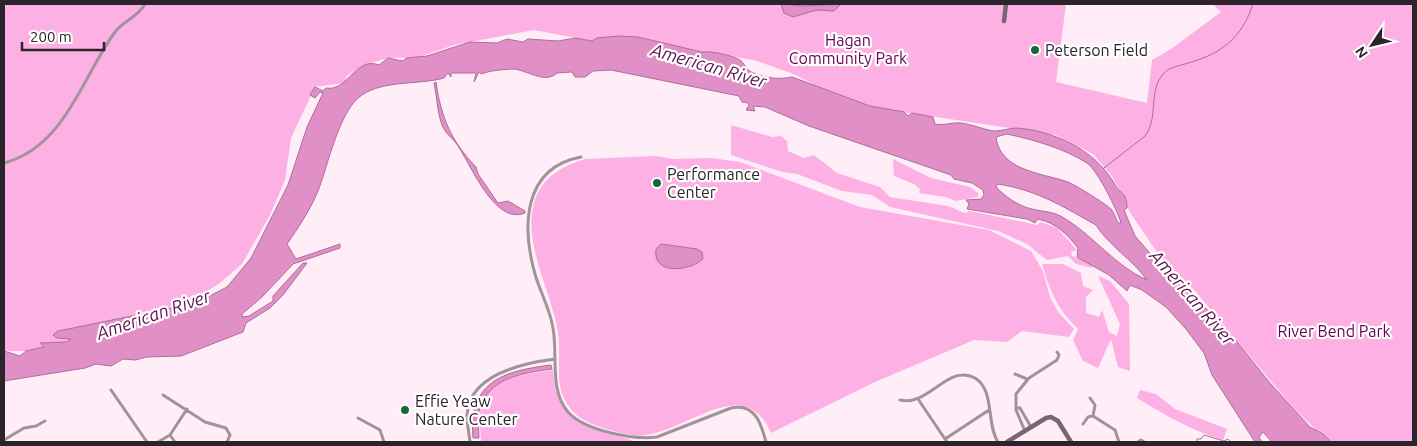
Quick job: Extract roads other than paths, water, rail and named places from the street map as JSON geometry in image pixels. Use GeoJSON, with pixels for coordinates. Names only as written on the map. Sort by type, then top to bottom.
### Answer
{"type":"FeatureCollection","features":[{"type":"Feature","properties":{"kind":"street"},"geometry":{"type":"LineString","coordinates":[[4,163],[26,155],[52,132],[78,97],[114,33],[123,23],[140,12],[145,4]]}},
{"type":"Feature","properties":{"kind":"street"},"geometry":{"type":"LineString","coordinates":[[1004,21],[1006,4]]}},
{"type":"Feature","properties":{"kind":"street"},"geometry":{"type":"LineString","coordinates":[[581,157],[564,162],[545,176],[533,195],[528,214],[533,265],[551,318],[558,390],[563,404],[572,416],[586,425],[629,437],[645,439],[657,437],[731,408],[742,408],[751,411],[758,417],[766,442]]}},
{"type":"Feature","properties":{"kind":"street"},"geometry":{"type":"LineString","coordinates":[[1025,431],[1017,414],[1016,394],[1028,379],[1057,360],[1059,355],[1057,352]]}},
{"type":"Feature","properties":{"kind":"street"},"geometry":{"type":"LineString","coordinates":[[470,442],[468,413],[472,400],[483,384],[504,372],[541,361],[555,359]]}},
{"type":"Feature","properties":{"kind":"street"},"geometry":{"type":"LineString","coordinates":[[1015,374],[1028,379]]}},
{"type":"Feature","properties":{"kind":"street"},"geometry":{"type":"LineString","coordinates":[[900,400],[911,402],[918,400],[949,378],[964,375],[972,377],[982,384],[987,394],[991,428],[998,442]]}},
{"type":"Feature","properties":{"kind":"street"},"geometry":{"type":"LineString","coordinates":[[111,390],[147,442]]}},
{"type":"Feature","properties":{"kind":"street"},"geometry":{"type":"LineString","coordinates":[[163,396],[187,409],[205,422],[226,428],[230,435],[227,442]]}},
{"type":"Feature","properties":{"kind":"street"},"geometry":{"type":"LineString","coordinates":[[1090,398],[1095,405],[1093,416]]}},
{"type":"Feature","properties":{"kind":"street"},"geometry":{"type":"LineString","coordinates":[[918,400],[946,441],[989,410]]}},
{"type":"Feature","properties":{"kind":"street"},"geometry":{"type":"LineString","coordinates":[[1016,408],[1020,408],[1031,427]]}},
{"type":"Feature","properties":{"kind":"street"},"geometry":{"type":"LineString","coordinates":[[158,442],[170,434],[187,409]]}},
{"type":"Feature","properties":{"kind":"street"},"geometry":{"type":"LineString","coordinates":[[1083,424],[1088,417],[1093,416],[1115,430],[1119,442]]}},
{"type":"Feature","properties":{"kind":"street"},"geometry":{"type":"LineString","coordinates":[[358,418],[380,430],[384,442]]}},
{"type":"Feature","properties":{"kind":"street"},"geometry":{"type":"LineString","coordinates":[[1007,442],[1046,418],[1055,418],[1071,442]]}},
{"type":"Feature","properties":{"kind":"street"},"geometry":{"type":"LineString","coordinates":[[4,440],[24,428],[36,426],[45,421]]}},
{"type":"Feature","properties":{"kind":"street"},"geometry":{"type":"LineString","coordinates":[[170,434],[175,442]]}},
{"type":"Feature","properties":{"kind":"street"},"geometry":{"type":"LineString","coordinates":[[1138,442],[1141,440],[1144,442]]}},
{"type":"Feature","properties":{"kind":"water"},"geometry":{"type":"Polygon","coordinates":[[[781,4],[804,6],[841,4],[834,11],[817,10],[793,17],[784,13],[781,4]]]}},
{"type":"Feature","properties":{"kind":"water","name":"American River"},"geometry":{"type":"Polygon","coordinates":[[[638,37],[702,52],[732,56],[740,60],[751,72],[762,76],[775,78],[792,77],[870,106],[904,112],[908,116],[912,113],[933,117],[935,124],[961,123],[995,131],[1017,128],[1031,130],[1046,133],[1073,144],[1106,171],[1124,196],[1127,208],[1124,210],[1135,236],[1161,266],[1179,280],[1234,338],[1270,383],[1310,427],[1323,434],[1331,442],[1272,442],[1263,432],[1259,437],[1262,442],[1255,442],[1212,375],[1204,353],[1166,307],[1142,290],[1130,285],[1127,291],[1109,275],[1077,257],[1078,248],[1056,226],[1038,219],[1035,223],[1027,219],[967,209],[969,204],[966,200],[981,199],[984,195],[983,190],[972,183],[954,179],[951,175],[809,126],[765,107],[753,106],[755,111],[746,110],[749,105],[748,103],[742,102],[739,96],[611,70],[593,71],[585,77],[575,77],[572,72],[541,77],[512,69],[500,70],[481,74],[479,72],[474,82],[476,73],[451,73],[451,77],[448,73],[444,78],[391,85],[371,90],[354,102],[347,113],[335,139],[315,198],[287,244],[296,259],[340,244],[340,248],[293,264],[262,297],[242,314],[242,317],[249,316],[273,301],[273,296],[303,263],[307,263],[283,295],[270,308],[246,323],[243,332],[181,356],[147,357],[135,360],[123,359],[111,366],[96,364],[85,368],[4,381],[4,351],[20,356],[26,351],[44,347],[40,343],[66,342],[71,339],[57,338],[53,335],[58,331],[196,303],[227,287],[251,258],[288,185],[307,127],[323,93],[320,92],[315,98],[310,95],[315,87],[323,91],[326,88],[334,88],[364,65],[379,65],[388,58],[403,61],[406,58],[427,56],[470,42],[497,43],[507,39],[523,42],[528,39],[558,41],[575,38],[592,41],[597,38],[638,37]],[[1007,134],[996,137],[999,148],[1005,157],[1023,168],[1075,186],[1108,206],[1118,223],[1121,223],[1102,182],[1087,163],[1048,145],[1007,134]],[[998,184],[996,187],[1017,203],[1027,208],[1056,214],[1075,225],[1125,267],[1147,280],[1107,240],[1096,225],[1060,205],[1037,195],[1025,190],[998,184]]]}},
{"type":"Feature","properties":{"kind":"water"},"geometry":{"type":"Polygon","coordinates":[[[436,82],[444,117],[460,148],[476,167],[478,174],[498,203],[508,201],[525,211],[525,213],[514,215],[503,210],[493,202],[484,190],[462,152],[443,128],[434,83],[436,82]]]}},
{"type":"Feature","properties":{"kind":"water"},"geometry":{"type":"Polygon","coordinates":[[[661,244],[697,249],[702,252],[703,259],[690,266],[681,268],[673,269],[666,267],[660,264],[656,258],[656,249],[661,244]]]}},
{"type":"Feature","properties":{"kind":"water"},"geometry":{"type":"Polygon","coordinates":[[[551,365],[552,369],[518,375],[498,384],[490,391],[483,400],[479,411],[479,438],[473,438],[473,419],[476,404],[483,392],[492,383],[503,376],[517,371],[551,365]]]}},
{"type":"Feature","properties":{"kind":"waterway"},"geometry":{"type":"LineString","coordinates":[[1104,168],[1145,136],[1152,121],[1154,97],[1158,81],[1163,74],[1171,68],[1211,55],[1229,43],[1243,26],[1253,4]]}},
{"type":"Feature","properties":{"kind":"waterway"},"geometry":{"type":"LineString","coordinates":[[1197,442],[1197,439],[1201,439],[1204,435],[1224,441],[1228,439],[1231,442]]}},
{"type":"Feature","properties":{"kind":"place","name":"Peterson Field"},"geometry":{"type":"Point","coordinates":[1035,50]}},
{"type":"Feature","properties":{"kind":"place","name":"Performance Center"},"geometry":{"type":"Point","coordinates":[657,183]}},
{"type":"Feature","properties":{"kind":"place","name":"Effie Yeaw Nature Center"},"geometry":{"type":"Point","coordinates":[405,410]}},
{"type":"Feature","properties":{"kind":"park label","name":"Hagan Community Park"},"geometry":{"type":"Point","coordinates":[848,49]}},
{"type":"Feature","properties":{"kind":"park label","name":"River Bend Park"},"geometry":{"type":"Point","coordinates":[1334,331]}}]}
